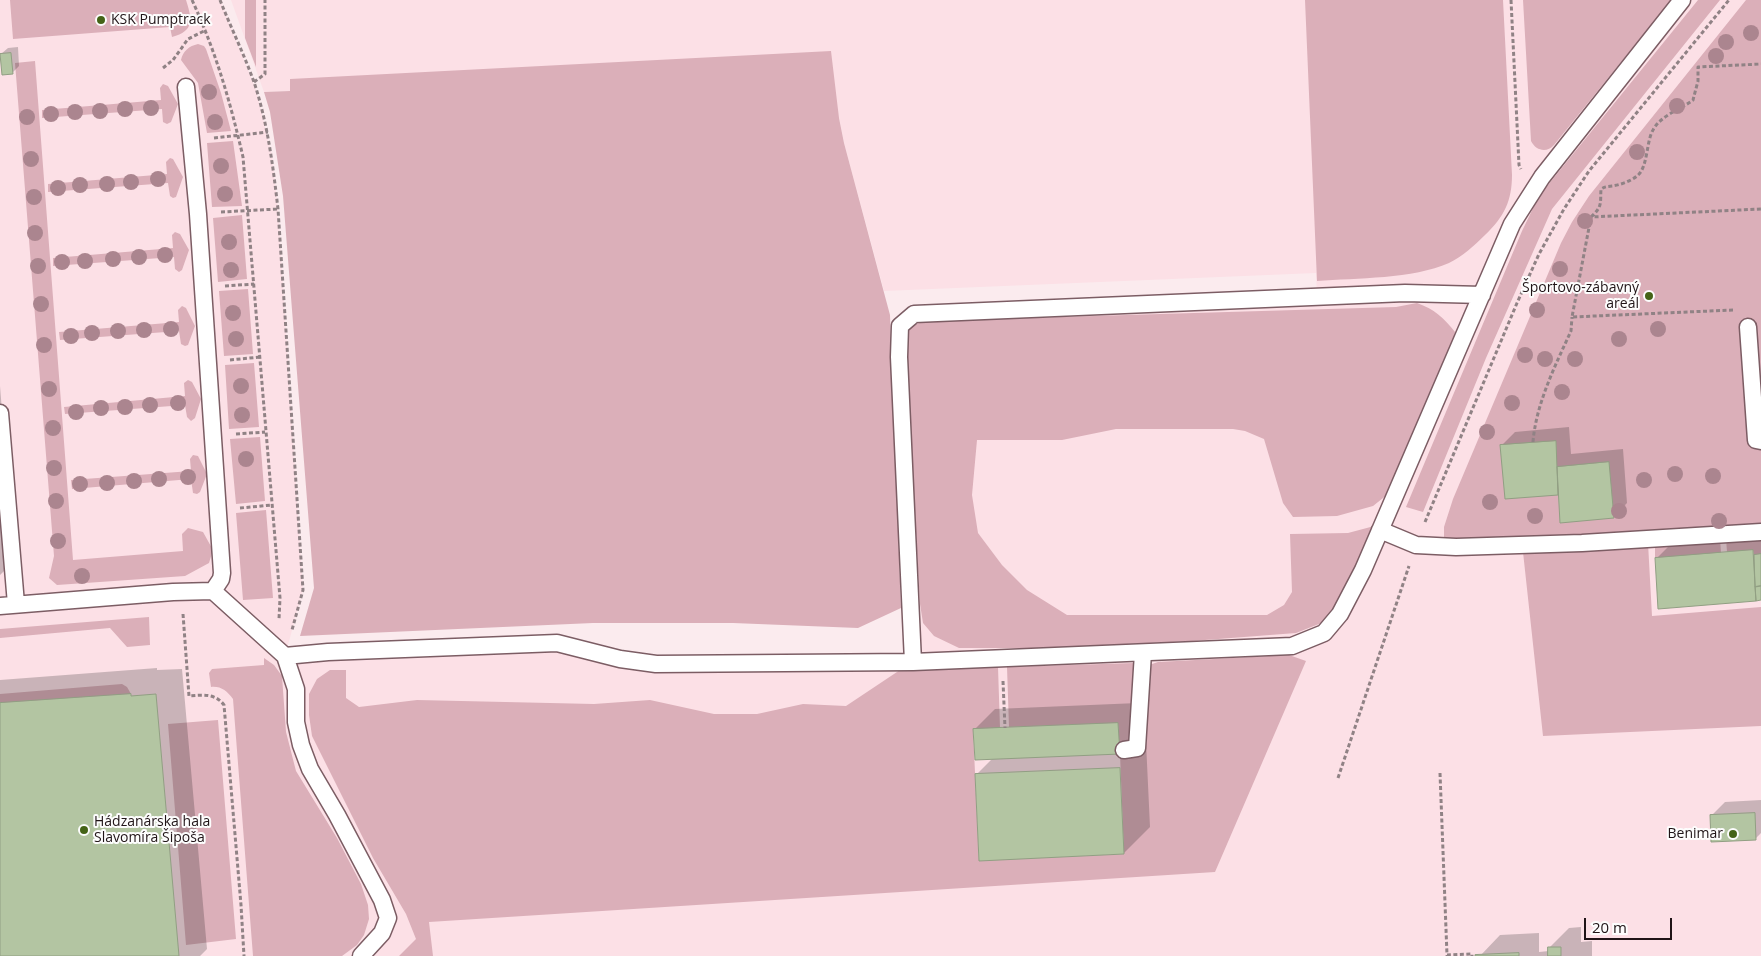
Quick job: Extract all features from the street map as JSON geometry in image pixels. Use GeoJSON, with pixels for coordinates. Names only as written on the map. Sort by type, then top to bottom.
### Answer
{"type":"FeatureCollection","features":[{"type":"Feature","properties":{"kind":"lane"},"geometry":{"type":"LineString","coordinates":[[279,650],[328,652],[557,643],[620,659],[656,664],[913,662],[1292,646],[1324,633],[1340,614],[1363,570],[1512,224],[1542,177],[1682,0]]}},
{"type":"Feature","properties":{"kind":"lane"},"geometry":{"type":"LineString","coordinates":[[186,87],[198,214],[222,573],[221,580],[213,591]]}},
{"type":"Feature","properties":{"kind":"lane"},"geometry":{"type":"LineString","coordinates":[[913,662],[899,357],[900,326],[914,314],[1405,293],[1482,295]]}},
{"type":"Feature","properties":{"kind":"lane"},"geometry":{"type":"LineString","coordinates":[[1748,327],[1756,440],[1761,441]]}},
{"type":"Feature","properties":{"kind":"lane"},"geometry":{"type":"LineString","coordinates":[[0,412],[8,605],[173,592],[213,591],[279,650],[296,689],[296,722],[310,769],[338,815],[382,900],[388,918],[382,933],[361,956]]}},
{"type":"Feature","properties":{"kind":"lane"},"geometry":{"type":"LineString","coordinates":[[1380,530],[1416,544],[1456,547],[1582,543],[1761,532]]}},
{"type":"Feature","properties":{"kind":"lane"},"geometry":{"type":"LineString","coordinates":[[1124,750],[1137,748],[1144,653]]}},
{"type":"Feature","properties":{"kind":"path"},"geometry":{"type":"LineString","coordinates":[[192,0],[206,30],[229,98],[243,157],[249,210],[280,611],[279,650]]}},
{"type":"Feature","properties":{"kind":"path"},"geometry":{"type":"LineString","coordinates":[[220,0],[254,82],[268,132],[278,209],[303,590],[279,650]]}},
{"type":"Feature","properties":{"kind":"path"},"geometry":{"type":"LineString","coordinates":[[254,82],[265,74],[265,0]]}},
{"type":"Feature","properties":{"kind":"path"},"geometry":{"type":"LineString","coordinates":[[1510,0],[1519,165],[1533,191]]}},
{"type":"Feature","properties":{"kind":"path"},"geometry":{"type":"LineString","coordinates":[[1338,778],[1416,544],[1539,254],[1564,209],[1589,171],[1728,0]]}},
{"type":"Feature","properties":{"kind":"path"},"geometry":{"type":"LineString","coordinates":[[162,68],[174,60],[188,39],[206,30]]}},
{"type":"Feature","properties":{"kind":"path"},"geometry":{"type":"LineString","coordinates":[[1533,442],[1534,428],[1539,409],[1570,331],[1591,216],[1598,210],[1602,202],[1601,189],[1605,186],[1620,184],[1636,177],[1642,172],[1648,143],[1659,121],[1693,100],[1698,81],[1698,67],[1761,64]]}},
{"type":"Feature","properties":{"kind":"path"},"geometry":{"type":"LineString","coordinates":[[192,139],[268,132]]}},
{"type":"Feature","properties":{"kind":"path"},"geometry":{"type":"LineString","coordinates":[[198,214],[278,209]]}},
{"type":"Feature","properties":{"kind":"path"},"geometry":{"type":"LineString","coordinates":[[1591,216],[1761,209]]}},
{"type":"Feature","properties":{"kind":"path"},"geometry":{"type":"LineString","coordinates":[[1572,317],[1741,310]]}},
{"type":"Feature","properties":{"kind":"path"},"geometry":{"type":"LineString","coordinates":[[208,361],[260,358]]}},
{"type":"Feature","properties":{"kind":"path"},"geometry":{"type":"LineString","coordinates":[[213,436],[265,432]]}},
{"type":"Feature","properties":{"kind":"path"},"geometry":{"type":"LineString","coordinates":[[218,510],[272,505]]}},
{"type":"Feature","properties":{"kind":"path"},"geometry":{"type":"LineString","coordinates":[[182,611],[189,696],[212,695],[224,705],[244,956]]}},
{"type":"Feature","properties":{"kind":"path"},"geometry":{"type":"LineString","coordinates":[[1003,691],[1004,728]]}},
{"type":"Feature","properties":{"kind":"path"},"geometry":{"type":"LineString","coordinates":[[1440,773],[1447,955],[1472,954],[1472,956]]}},
{"type":"Feature","properties":{"kind":"shaded area"},"geometry":{"type":"Polygon","coordinates":[[[0,0],[220,0],[256,90],[272,155],[278,209],[303,590],[285,656],[557,643],[620,659],[913,661],[900,326],[914,314],[1317,297],[1316,273],[884,291],[839,118],[290,79],[290,91],[264,92],[231,0],[1761,0],[1761,956],[0,956],[0,0]]]}},
{"type":"Feature","properties":{"kind":"shaded area","name":"KSK Pumptrack"},"geometry":{"type":"Polygon","coordinates":[[[10,0],[186,0],[190,13],[190,23],[185,31],[172,37],[170,27],[13,39],[10,0]]]}},
{"type":"Feature","properties":{"kind":"shaded area"},"geometry":{"type":"Polygon","coordinates":[[[245,0],[256,0],[256,67],[245,38],[245,0]]]}},
{"type":"Feature","properties":{"kind":"shaded area"},"geometry":{"type":"Polygon","coordinates":[[[1305,0],[1503,0],[1512,184],[1506,208],[1497,222],[1464,254],[1449,263],[1402,275],[1317,281],[1305,0]]]}},
{"type":"Feature","properties":{"kind":"shaded area"},"geometry":{"type":"Polygon","coordinates":[[[1523,0],[1671,0],[1554,145],[1545,150],[1539,149],[1531,141],[1523,0]]]}},
{"type":"Feature","properties":{"kind":"shaded area"},"geometry":{"type":"Polygon","coordinates":[[[1698,0],[1720,0],[1552,209],[1486,358],[1423,512],[1406,507],[1522,231],[1539,196],[1698,0]]]}},
{"type":"Feature","properties":{"kind":"shaded area","name":"Športovo-zábavný areál"},"geometry":{"type":"Polygon","coordinates":[[[1746,0],[1761,0],[1761,531],[1444,547],[1444,527],[1453,499],[1561,243],[1572,222],[1589,196],[1746,0]]]}},
{"type":"Feature","properties":{"kind":"shaded area"},"geometry":{"type":"Polygon","coordinates":[[[198,44],[206,49],[221,93],[231,131],[207,133],[198,83],[181,60],[187,49],[198,44]]]}},
{"type":"Feature","properties":{"kind":"shaded area"},"geometry":{"type":"Polygon","coordinates":[[[831,51],[844,143],[890,315],[901,608],[858,628],[733,623],[593,623],[300,636],[314,588],[283,196],[270,112],[264,92],[290,91],[290,79],[831,51]]]}},
{"type":"Feature","properties":{"kind":"shaded area"},"geometry":{"type":"Polygon","coordinates":[[[35,61],[73,560],[183,551],[182,534],[188,528],[203,532],[213,550],[209,563],[185,576],[57,585],[49,578],[54,556],[15,63],[35,61]]]}},
{"type":"Feature","properties":{"kind":"shaded area"},"geometry":{"type":"Polygon","coordinates":[[[163,84],[168,86],[178,104],[171,122],[167,124],[163,122],[162,109],[42,118],[42,110],[161,100],[160,88],[163,84]]]}},
{"type":"Feature","properties":{"kind":"shaded area"},"geometry":{"type":"Polygon","coordinates":[[[233,141],[242,206],[212,207],[207,143],[233,141]]]}},
{"type":"Feature","properties":{"kind":"shaded area"},"geometry":{"type":"Polygon","coordinates":[[[170,158],[173,159],[183,177],[176,197],[173,198],[170,196],[168,183],[48,192],[48,184],[167,174],[166,162],[170,158]]]}},
{"type":"Feature","properties":{"kind":"shaded area"},"geometry":{"type":"Polygon","coordinates":[[[242,215],[247,279],[218,282],[213,218],[242,215]]]}},
{"type":"Feature","properties":{"kind":"shaded area"},"geometry":{"type":"Polygon","coordinates":[[[175,232],[180,234],[189,250],[182,270],[179,272],[175,269],[174,257],[53,266],[53,258],[173,248],[172,235],[175,232]]]}},
{"type":"Feature","properties":{"kind":"shaded area"},"geometry":{"type":"Polygon","coordinates":[[[248,289],[253,354],[224,356],[219,291],[248,289]]]}},
{"type":"Feature","properties":{"kind":"shaded area"},"geometry":{"type":"Polygon","coordinates":[[[1417,303],[1434,311],[1451,327],[1455,332],[1453,344],[1388,494],[1373,506],[1337,516],[1293,517],[1283,503],[1264,439],[1245,431],[1233,429],[1116,429],[1062,440],[977,440],[972,495],[978,533],[1002,565],[1027,590],[1067,615],[1267,615],[1284,605],[1292,592],[1290,534],[1348,533],[1378,525],[1344,596],[1324,622],[1296,633],[1192,641],[1041,648],[959,648],[934,636],[923,623],[920,604],[905,337],[911,326],[925,321],[1396,307],[1417,303]]]}},
{"type":"Feature","properties":{"kind":"shaded area"},"geometry":{"type":"Polygon","coordinates":[[[182,306],[186,308],[195,326],[188,345],[185,346],[181,344],[179,331],[60,340],[59,332],[179,322],[178,310],[182,306]]]}},
{"type":"Feature","properties":{"kind":"shaded area"},"geometry":{"type":"Polygon","coordinates":[[[254,363],[259,427],[229,429],[225,365],[254,363]]]}},
{"type":"Feature","properties":{"kind":"shaded area"},"geometry":{"type":"Polygon","coordinates":[[[188,380],[192,382],[201,399],[195,418],[191,421],[187,417],[185,405],[65,414],[64,407],[185,396],[184,383],[188,380]]]}},
{"type":"Feature","properties":{"kind":"shaded area"},"geometry":{"type":"Polygon","coordinates":[[[260,437],[265,501],[236,504],[230,439],[260,437]]]}},
{"type":"Feature","properties":{"kind":"shaded area"},"geometry":{"type":"Polygon","coordinates":[[[193,455],[198,456],[207,474],[200,492],[197,494],[193,493],[191,479],[72,489],[71,480],[191,471],[190,459],[193,455]]]}},
{"type":"Feature","properties":{"kind":"shaded area"},"geometry":{"type":"Polygon","coordinates":[[[266,510],[273,598],[243,600],[236,513],[266,510]]]}},
{"type":"Feature","properties":{"kind":"shaded area"},"geometry":{"type":"Polygon","coordinates":[[[1761,536],[1761,554],[1754,555],[1753,550],[1727,552],[1726,538],[1761,536]]]}},
{"type":"Feature","properties":{"kind":"shaded area"},"geometry":{"type":"Polygon","coordinates":[[[1720,538],[1721,553],[1655,558],[1655,543],[1720,538]]]}},
{"type":"Feature","properties":{"kind":"shaded area"},"geometry":{"type":"Polygon","coordinates":[[[1648,543],[1652,616],[1761,607],[1761,726],[1543,736],[1523,552],[1648,543]]]}},
{"type":"Feature","properties":{"kind":"shaded area"},"geometry":{"type":"Polygon","coordinates":[[[149,617],[150,645],[127,647],[110,628],[0,638],[0,629],[149,617]]]}},
{"type":"Feature","properties":{"kind":"shaded area"},"geometry":{"type":"Polygon","coordinates":[[[1289,655],[1306,661],[1215,872],[429,922],[433,956],[399,956],[416,939],[406,914],[373,858],[312,736],[309,715],[309,694],[317,679],[330,670],[346,670],[346,698],[359,707],[417,700],[594,704],[650,700],[714,714],[757,714],[803,704],[846,706],[900,670],[998,667],[1000,728],[973,729],[979,860],[1124,854],[1120,754],[1141,752],[1149,665],[1158,662],[1289,655]]]}},
{"type":"Feature","properties":{"kind":"shaded area"},"geometry":{"type":"Polygon","coordinates":[[[264,658],[274,665],[282,676],[286,732],[296,771],[337,838],[361,884],[368,905],[369,919],[364,935],[357,945],[342,956],[253,956],[233,699],[218,687],[211,687],[209,673],[212,669],[264,665],[264,658]]]}},
{"type":"Feature","properties":{"kind":"shaded area"},"geometry":{"type":"Polygon","coordinates":[[[1134,663],[1136,665],[1130,742],[1119,746],[1118,723],[1009,727],[1007,667],[1134,663]]]}},
{"type":"Feature","properties":{"kind":"shaded area"},"geometry":{"type":"Polygon","coordinates":[[[122,684],[127,687],[131,694],[0,703],[0,694],[122,684]]]}},
{"type":"Feature","properties":{"kind":"shaded area"},"geometry":{"type":"Polygon","coordinates":[[[218,720],[236,939],[186,945],[168,724],[218,720]]]}},
{"type":"Feature","properties":{"kind":"building"},"geometry":{"type":"Polygon","coordinates":[[[11,53],[13,74],[2,75],[0,54],[11,53]]]}},
{"type":"Feature","properties":{"kind":"building"},"geometry":{"type":"Polygon","coordinates":[[[1556,441],[1558,495],[1505,499],[1500,445],[1556,441]]]}},
{"type":"Feature","properties":{"kind":"building"},"geometry":{"type":"Polygon","coordinates":[[[1609,462],[1614,518],[1560,523],[1557,467],[1609,462]]]}},
{"type":"Feature","properties":{"kind":"building"},"geometry":{"type":"Polygon","coordinates":[[[1753,550],[1756,601],[1658,609],[1655,558],[1753,550]]]}},
{"type":"Feature","properties":{"kind":"building"},"geometry":{"type":"Polygon","coordinates":[[[1761,554],[1761,586],[1755,587],[1754,555],[1761,554]]]}},
{"type":"Feature","properties":{"kind":"building"},"geometry":{"type":"Polygon","coordinates":[[[1761,586],[1761,600],[1756,601],[1755,587],[1761,586]]]}},
{"type":"Feature","properties":{"kind":"building","name":"Hádzanárska hala Slavomíra Šipoša"},"geometry":{"type":"Polygon","coordinates":[[[131,694],[131,696],[156,694],[179,956],[0,956],[0,703],[131,694]]]}},
{"type":"Feature","properties":{"kind":"building"},"geometry":{"type":"Polygon","coordinates":[[[1118,723],[1120,754],[975,760],[973,729],[1118,723]]]}},
{"type":"Feature","properties":{"kind":"building"},"geometry":{"type":"Polygon","coordinates":[[[1120,768],[1124,854],[979,861],[975,774],[1120,768]]]}},
{"type":"Feature","properties":{"kind":"building","name":"Benimar"},"geometry":{"type":"Polygon","coordinates":[[[1755,813],[1756,840],[1711,842],[1710,815],[1755,813]]]}},
{"type":"Feature","properties":{"kind":"building"},"geometry":{"type":"Polygon","coordinates":[[[1548,947],[1561,947],[1561,956],[1548,956],[1548,947]]]}},
{"type":"Feature","properties":{"kind":"building"},"geometry":{"type":"Polygon","coordinates":[[[1519,953],[1519,956],[1475,956],[1475,955],[1519,953]]]}},
{"type":"Feature","properties":{"kind":"place","name":"KSK Pumptrack"},"geometry":{"type":"Point","coordinates":[101,20]}},
{"type":"Feature","properties":{"kind":"place","name":"Športovo-zábavný areál"},"geometry":{"type":"Point","coordinates":[1649,296]}},
{"type":"Feature","properties":{"kind":"place","name":"Hádzanárska hala Slavomíra Šipoša"},"geometry":{"type":"Point","coordinates":[84,830]}},
{"type":"Feature","properties":{"kind":"place","name":"Benimar"},"geometry":{"type":"Point","coordinates":[1733,834]}}]}
